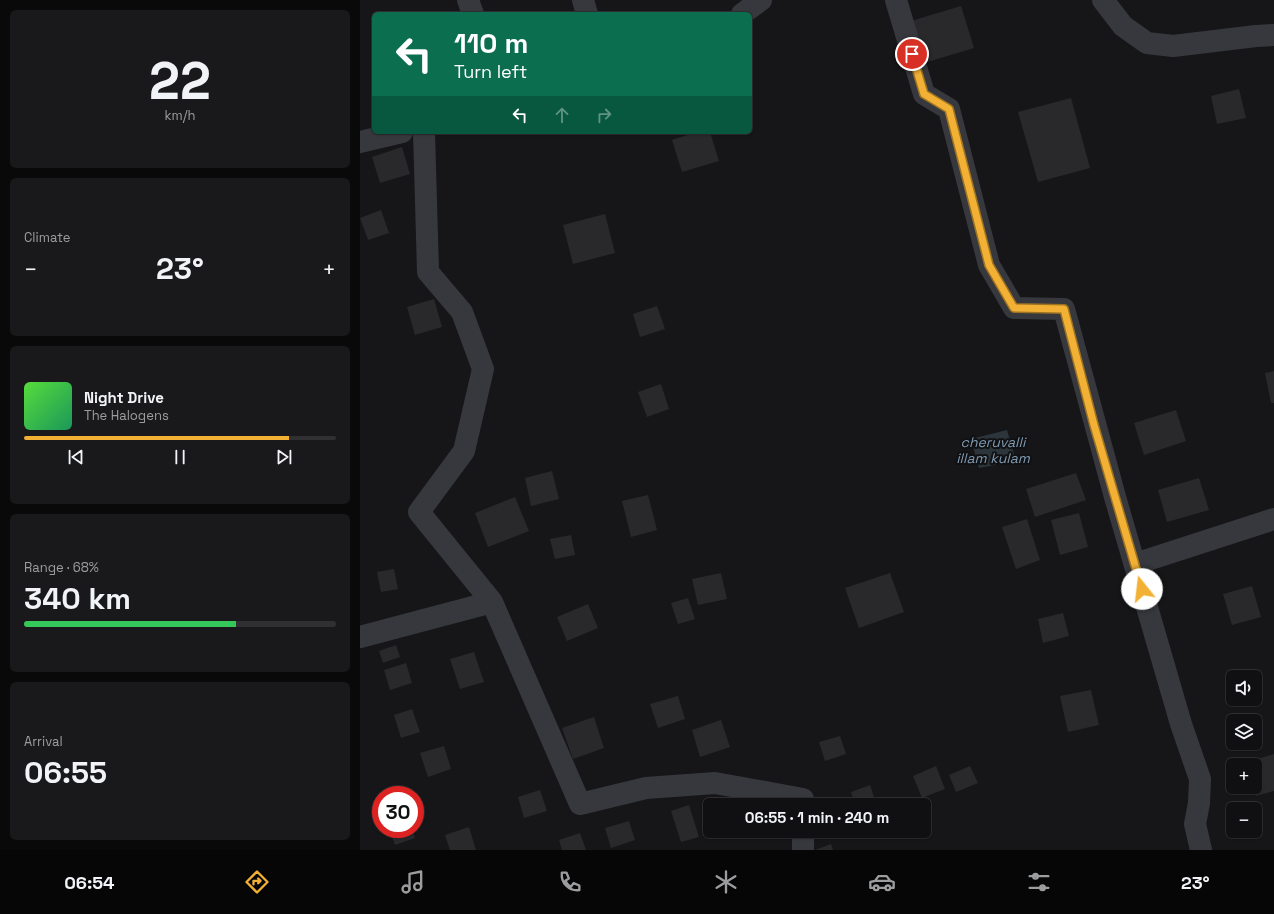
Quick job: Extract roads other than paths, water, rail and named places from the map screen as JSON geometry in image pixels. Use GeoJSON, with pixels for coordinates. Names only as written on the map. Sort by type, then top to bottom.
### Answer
{"type":"FeatureCollection","features":[{"type":"Feature","properties":{"kind":"street"},"geometry":{"type":"LineString","coordinates":[[468,0],[471,12]]}},
{"type":"Feature","properties":{"kind":"street"},"geometry":{"type":"LineString","coordinates":[[583,0],[586,12]]}},
{"type":"Feature","properties":{"kind":"street"},"geometry":{"type":"LineString","coordinates":[[745,12],[761,0]]}},
{"type":"Feature","properties":{"kind":"street"},"geometry":{"type":"LineString","coordinates":[[896,0],[924,94],[949,109],[989,265],[1014,308],[1064,309],[1094,425],[1134,564],[1181,724],[1200,779],[1199,803],[1195,824],[1201,850]]}},
{"type":"Feature","properties":{"kind":"street"},"geometry":{"type":"LineString","coordinates":[[1103,0],[1123,26],[1147,43],[1173,46],[1274,35]]}},
{"type":"Feature","properties":{"kind":"street"},"geometry":{"type":"LineString","coordinates":[[360,142],[394,134]]}},
{"type":"Feature","properties":{"kind":"street"},"geometry":{"type":"LineString","coordinates":[[424,134],[428,272],[462,312],[484,369],[464,451],[419,512],[492,602],[580,804],[646,788],[715,783],[798,798]]}},
{"type":"Feature","properties":{"kind":"street"},"geometry":{"type":"LineString","coordinates":[[1134,564],[1274,519]]}},
{"type":"Feature","properties":{"kind":"street"},"geometry":{"type":"LineString","coordinates":[[360,637],[492,602]]}},
{"type":"Feature","properties":{"kind":"street"},"geometry":{"type":"LineString","coordinates":[[803,838],[803,850]]}},
{"type":"Feature","properties":{"kind":"water","name":"cheruvalli illam kulam"},"geometry":{"type":"Polygon","coordinates":[[[1007,430],[1016,461],[979,468],[971,439],[1007,430]]]}}]}
